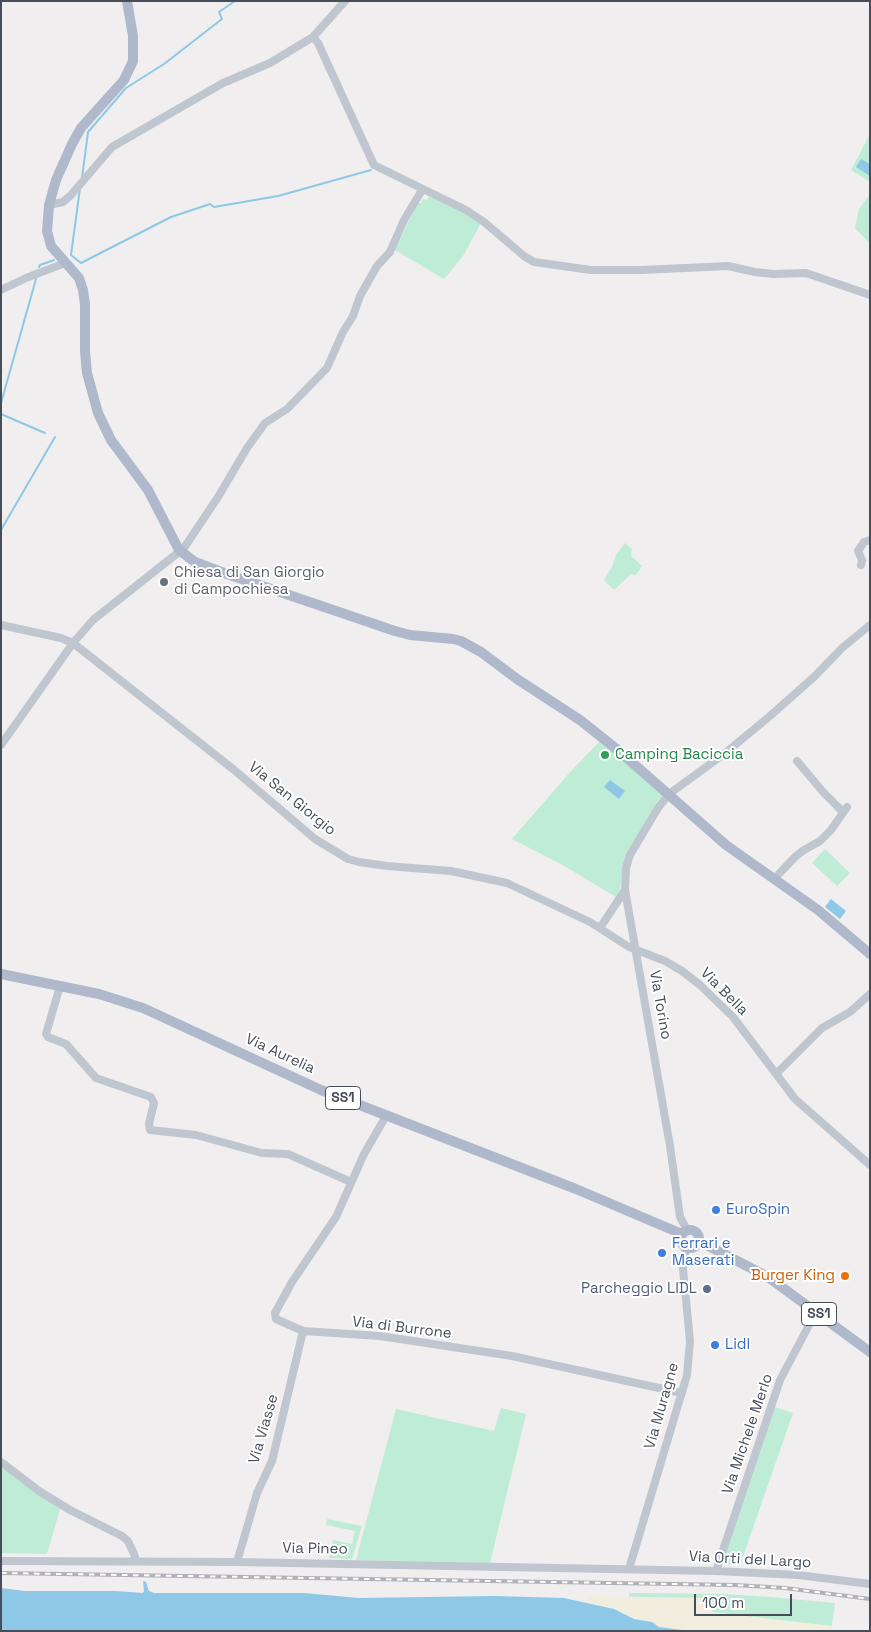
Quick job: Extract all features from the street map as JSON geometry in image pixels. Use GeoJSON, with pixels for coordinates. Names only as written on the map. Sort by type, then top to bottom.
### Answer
{"type":"FeatureCollection","features":[{"type":"Feature","properties":{"kind":"main road"},"geometry":{"type":"LineString","coordinates":[[127,1],[134,48],[130,70],[124,80],[81,128],[58,175],[49,205],[47,231],[51,246],[79,278],[83,290],[87,373],[98,413],[111,440],[148,490],[179,550],[195,562],[395,631],[410,635],[461,641],[481,652],[517,679],[580,720],[619,751],[726,845],[818,910],[870,954]]}},
{"type":"Feature","properties":{"kind":"main road","name":"Via Aurelia"},"geometry":{"type":"LineString","coordinates":[[1,974],[99,994],[143,1008],[321,1090],[684,1232],[696,1232],[699,1241],[768,1277],[870,1352]]}},
{"type":"Feature","properties":{"kind":"main road"},"geometry":{"type":"LineString","coordinates":[[684,1232],[682,1243],[686,1248],[693,1248],[699,1241]]}},
{"type":"Feature","properties":{"kind":"street"},"geometry":{"type":"LineString","coordinates":[[49,205],[63,202],[72,195],[112,147],[223,83],[270,63],[313,37],[345,1]]}},
{"type":"Feature","properties":{"kind":"street"},"geometry":{"type":"LineString","coordinates":[[313,37],[318,43],[374,166],[466,210],[534,262],[591,270],[728,266],[773,274],[806,273],[870,295]]}},
{"type":"Feature","properties":{"kind":"street"},"geometry":{"type":"LineString","coordinates":[[1,745],[74,642],[93,620],[179,550],[184,548],[213,505],[247,448],[265,423],[286,409],[327,368],[343,332],[353,316],[360,296],[377,266],[390,252],[404,220],[422,190]]}},
{"type":"Feature","properties":{"kind":"street"},"geometry":{"type":"LineString","coordinates":[[1,290],[26,278],[65,264]]}},
{"type":"Feature","properties":{"kind":"street"},"geometry":{"type":"LineString","coordinates":[[861,564],[862,560],[858,551],[864,542],[870,540]]}},
{"type":"Feature","properties":{"kind":"street"},"geometry":{"type":"LineString","coordinates":[[1,625],[74,642]]}},
{"type":"Feature","properties":{"kind":"street","name":"Via Torino"},"geometry":{"type":"LineString","coordinates":[[684,1232],[626,890],[626,868],[630,855],[658,808],[669,794],[724,754],[770,716],[815,676],[842,648],[870,625]]}},
{"type":"Feature","properties":{"kind":"street","name":"Via San Giorgio"},"geometry":{"type":"LineString","coordinates":[[74,642],[233,769],[315,838],[348,858],[359,862],[387,866],[452,871],[507,883],[558,906],[636,950]]}},
{"type":"Feature","properties":{"kind":"street"},"geometry":{"type":"LineString","coordinates":[[774,879],[804,850],[820,841],[831,830],[845,809],[824,793],[797,761]]}},
{"type":"Feature","properties":{"kind":"street"},"geometry":{"type":"LineString","coordinates":[[600,928],[626,890]]}},
{"type":"Feature","properties":{"kind":"street","name":"Via Bella"},"geometry":{"type":"LineString","coordinates":[[636,950],[682,970],[700,985],[733,1017],[795,1099],[870,1166]]}},
{"type":"Feature","properties":{"kind":"street"},"geometry":{"type":"LineString","coordinates":[[60,986],[46,1034],[48,1037],[66,1044],[96,1078],[152,1098],[154,1103],[149,1128],[154,1132],[196,1136],[262,1153],[288,1154],[351,1182]]}},
{"type":"Feature","properties":{"kind":"street"},"geometry":{"type":"LineString","coordinates":[[776,1074],[822,1028],[850,1012],[870,994]]}},
{"type":"Feature","properties":{"kind":"street","name":"Via di Burrone"},"geometry":{"type":"LineString","coordinates":[[386,1116],[364,1154],[336,1217],[292,1282],[275,1314],[277,1320],[303,1331],[380,1336],[512,1356],[682,1393]]}},
{"type":"Feature","properties":{"kind":"street","name":"Via Muragne"},"geometry":{"type":"LineString","coordinates":[[629,1569],[687,1375],[690,1348],[683,1269],[686,1248]]}},
{"type":"Feature","properties":{"kind":"street","name":"Via Michele Merlo"},"geometry":{"type":"LineString","coordinates":[[716,1570],[780,1380],[816,1312]]}},
{"type":"Feature","properties":{"kind":"street","name":"Via Viasse"},"geometry":{"type":"LineString","coordinates":[[237,1562],[257,1493],[272,1461],[303,1331]]}},
{"type":"Feature","properties":{"kind":"street"},"geometry":{"type":"LineString","coordinates":[[1,1462],[39,1491],[122,1536],[128,1541],[136,1561]]}},
{"type":"Feature","properties":{"kind":"street","name":"Via Pineo"},"geometry":{"type":"LineString","coordinates":[[1,1561],[237,1562],[629,1569]]}},
{"type":"Feature","properties":{"kind":"street","name":"Via Orti del Largo"},"geometry":{"type":"LineString","coordinates":[[629,1569],[716,1570],[798,1575],[870,1584]]}},
{"type":"Feature","properties":{"kind":"green space"},"geometry":{"type":"Polygon","coordinates":[[[870,134],[870,182],[851,170],[870,134]]]}},
{"type":"Feature","properties":{"kind":"green space"},"geometry":{"type":"Polygon","coordinates":[[[870,194],[870,244],[855,228],[859,209],[870,194]]]}},
{"type":"Feature","properties":{"kind":"green space"},"geometry":{"type":"Polygon","coordinates":[[[429,196],[465,211],[481,223],[463,256],[444,279],[395,250],[416,206],[423,199],[427,200],[429,196]]]}},
{"type":"Feature","properties":{"kind":"green space"},"geometry":{"type":"Polygon","coordinates":[[[625,543],[632,549],[631,556],[642,566],[636,575],[631,574],[614,590],[604,580],[612,567],[616,555],[625,543]]]}},
{"type":"Feature","properties":{"kind":"green space","name":"Camping Baciccia"},"geometry":{"type":"Polygon","coordinates":[[[600,741],[664,794],[656,803],[628,854],[623,866],[620,890],[616,897],[561,864],[512,839],[571,771],[600,741]]]}},
{"type":"Feature","properties":{"kind":"green space"},"geometry":{"type":"Polygon","coordinates":[[[825,849],[850,873],[837,886],[812,863],[825,849]]]}},
{"type":"Feature","properties":{"kind":"green space"},"geometry":{"type":"Polygon","coordinates":[[[775,1407],[793,1413],[740,1565],[721,1564],[775,1407]]]}},
{"type":"Feature","properties":{"kind":"green space"},"geometry":{"type":"Polygon","coordinates":[[[501,1408],[526,1414],[490,1563],[356,1560],[396,1409],[494,1431],[501,1408]]]}},
{"type":"Feature","properties":{"kind":"green space"},"geometry":{"type":"Polygon","coordinates":[[[1,1465],[60,1509],[47,1554],[1,1553],[1,1465]]]}},
{"type":"Feature","properties":{"kind":"green space"},"geometry":{"type":"Polygon","coordinates":[[[327,1519],[362,1526],[352,1559],[329,1558],[333,1540],[352,1544],[355,1531],[326,1525],[327,1519]]]}},
{"type":"Feature","properties":{"kind":"green space"},"geometry":{"type":"Polygon","coordinates":[[[629,1593],[722,1594],[835,1603],[831,1631],[690,1631],[628,1616],[629,1593]]]}},
{"type":"Feature","properties":{"kind":"sand"},"geometry":{"type":"Polygon","coordinates":[[[589,1596],[712,1598],[712,1612],[832,1626],[831,1631],[690,1631],[670,1629],[659,1627],[652,1622],[634,1619],[614,1609],[588,1603],[589,1596]]]}},
{"type":"Feature","properties":{"kind":"water"},"geometry":{"type":"Polygon","coordinates":[[[861,159],[870,164],[870,176],[856,167],[861,159]]]}},
{"type":"Feature","properties":{"kind":"water"},"geometry":{"type":"Polygon","coordinates":[[[610,780],[625,791],[619,799],[604,787],[610,780]]]}},
{"type":"Feature","properties":{"kind":"water"},"geometry":{"type":"Polygon","coordinates":[[[831,899],[846,911],[840,919],[825,907],[831,899]]]}},
{"type":"Feature","properties":{"kind":"water"},"geometry":{"type":"Polygon","coordinates":[[[143,1581],[146,1582],[149,1591],[154,1593],[304,1593],[359,1598],[495,1596],[564,1598],[614,1609],[634,1619],[652,1622],[659,1627],[690,1631],[1,1631],[1,1588],[25,1591],[116,1591],[143,1593],[143,1581]]]}},
{"type":"Feature","properties":{"kind":"waterway"},"geometry":{"type":"LineString","coordinates":[[82,178],[88,132],[126,88],[164,64],[222,19],[219,12],[235,1]]}},
{"type":"Feature","properties":{"kind":"waterway"},"geometry":{"type":"LineString","coordinates":[[71,255],[81,263],[171,217],[210,204],[214,207],[278,196],[371,170]]}},
{"type":"Feature","properties":{"kind":"waterway"},"geometry":{"type":"LineString","coordinates":[[71,255],[80,188]]}},
{"type":"Feature","properties":{"kind":"waterway"},"geometry":{"type":"LineString","coordinates":[[39,267],[54,260]]}},
{"type":"Feature","properties":{"kind":"waterway"},"geometry":{"type":"LineString","coordinates":[[1,403],[36,279]]}},
{"type":"Feature","properties":{"kind":"waterway"},"geometry":{"type":"LineString","coordinates":[[1,414],[45,433]]}},
{"type":"Feature","properties":{"kind":"waterway"},"geometry":{"type":"LineString","coordinates":[[1,530],[55,437]]}},
{"type":"Feature","properties":{"kind":"railway"},"geometry":{"type":"LineString","coordinates":[[1,1573],[735,1585],[785,1588],[870,1599]]}},
{"type":"Feature","properties":{"kind":"place","name":"Chiesa di San Giorgio di Campochiesa"},"geometry":{"type":"Point","coordinates":[164,582]}},
{"type":"Feature","properties":{"kind":"place","name":"Camping Baciccia"},"geometry":{"type":"Point","coordinates":[605,755]}},
{"type":"Feature","properties":{"kind":"place","name":"EuroSpin"},"geometry":{"type":"Point","coordinates":[716,1210]}},
{"type":"Feature","properties":{"kind":"place","name":"Ferrari e Maserati"},"geometry":{"type":"Point","coordinates":[662,1253]}},
{"type":"Feature","properties":{"kind":"place","name":"Burger King"},"geometry":{"type":"Point","coordinates":[845,1276]}},
{"type":"Feature","properties":{"kind":"place","name":"Parcheggio LIDL"},"geometry":{"type":"Point","coordinates":[707,1289]}},
{"type":"Feature","properties":{"kind":"place","name":"Lidl"},"geometry":{"type":"Point","coordinates":[715,1345]}}]}
